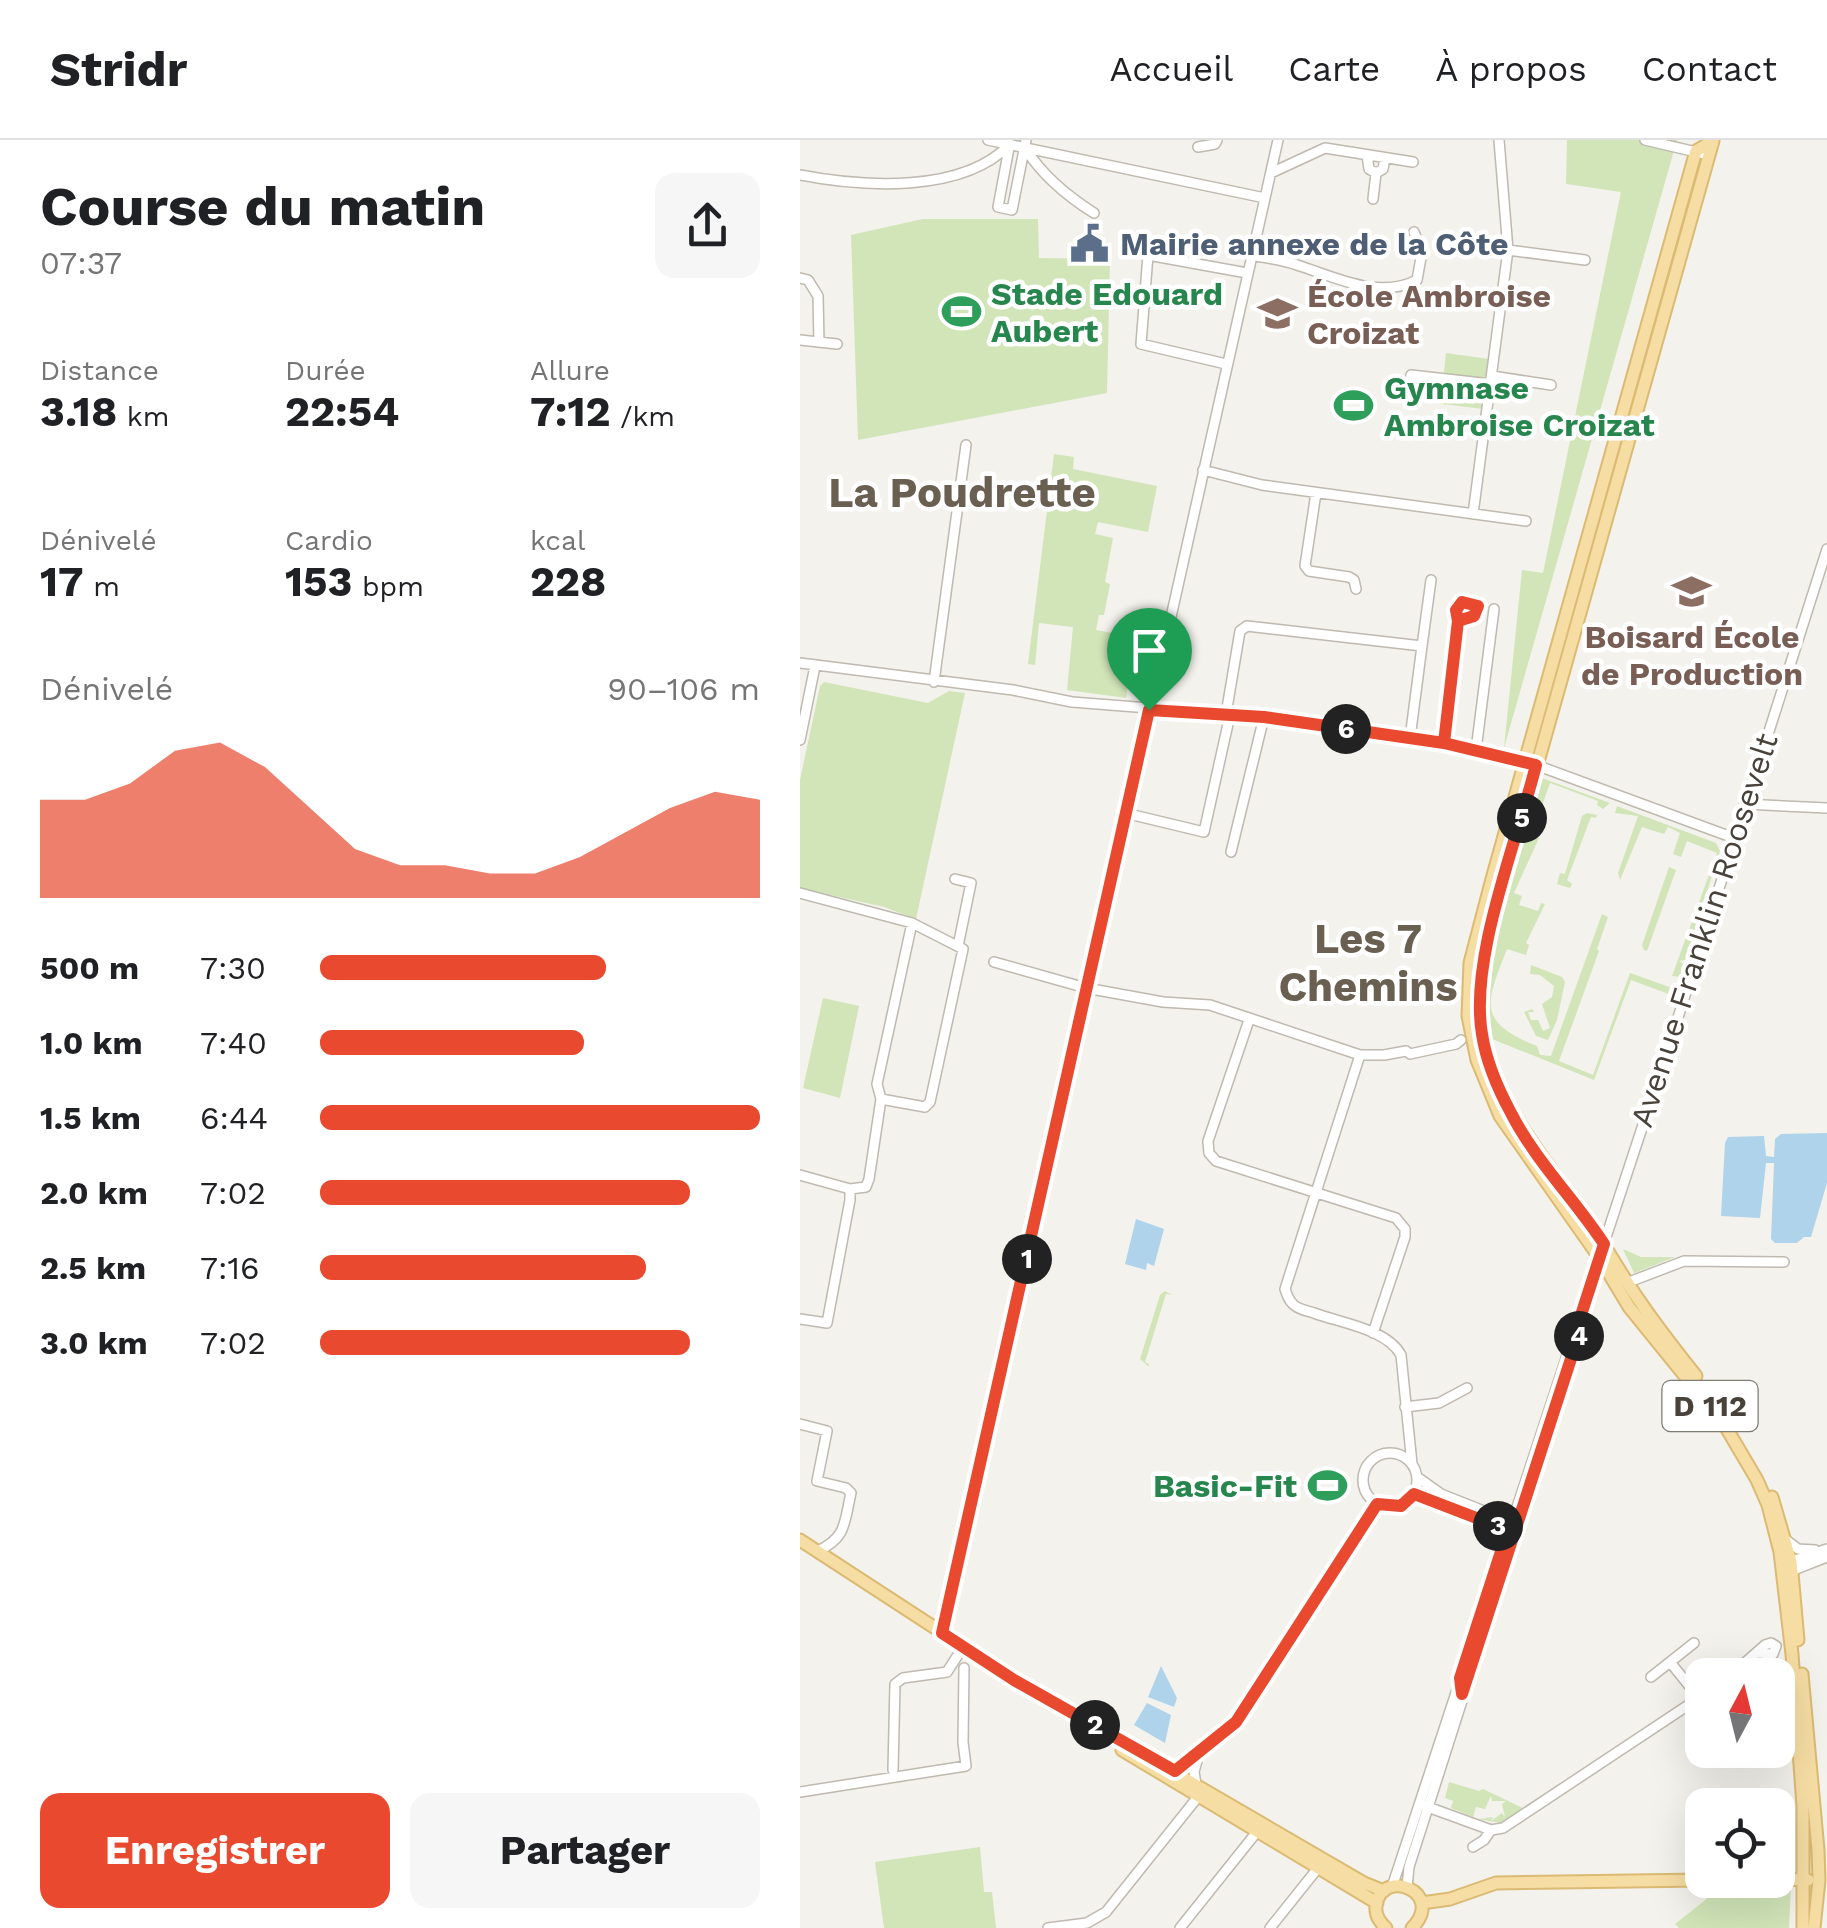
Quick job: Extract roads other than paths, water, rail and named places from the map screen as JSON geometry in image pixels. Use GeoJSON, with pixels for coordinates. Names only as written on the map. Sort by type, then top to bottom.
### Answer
{"type":"FeatureCollection","features":[{"type":"Feature","properties":{"kind":"main road"},"geometry":{"type":"LineString","coordinates":[[1602,1251],[1500,1116],[1471,1038],[1480,1010],[1484,957],[1531,764],[1702,153],[1713,141]]}},
{"type":"Feature","properties":{"kind":"main road","name":"D 112"},"geometry":{"type":"LineString","coordinates":[[1602,1251],[1629,1282],[1753,1456],[1772,1496],[1785,1539],[1803,1806],[1803,1928]]}},
{"type":"Feature","properties":{"kind":"main road","name":"D 112"},"geometry":{"type":"LineString","coordinates":[[1602,1251],[1630,1307],[1724,1424],[1768,1505],[1787,1568],[1823,1880],[1814,1928]]}},
{"type":"Feature","properties":{"kind":"main road"},"geometry":{"type":"LineString","coordinates":[[800,1540],[962,1647],[1175,1771],[1197,1791],[1242,1812],[1364,1883],[1388,1889],[1407,1887],[1414,1891],[1422,1907]]}},
{"type":"Feature","properties":{"kind":"main road"},"geometry":{"type":"LineString","coordinates":[[1023,1684],[1065,1714],[1197,1791],[1256,1833],[1377,1903]]}},
{"type":"Feature","properties":{"kind":"main road"},"geometry":{"type":"LineString","coordinates":[[1422,1907],[1444,1908],[1503,1884],[1685,1880]]}},
{"type":"Feature","properties":{"kind":"main road"},"geometry":{"type":"LineString","coordinates":[[1795,1880],[1823,1880]]}},
{"type":"Feature","properties":{"kind":"main road"},"geometry":{"type":"LineString","coordinates":[[1381,1926],[1377,1903],[1388,1889]]}},
{"type":"Feature","properties":{"kind":"main road"},"geometry":{"type":"LineString","coordinates":[[1412,1928],[1422,1907]]}},
{"type":"Feature","properties":{"kind":"street"},"geometry":{"type":"LineString","coordinates":[[988,140],[1026,142],[1265,198]]}},
{"type":"Feature","properties":{"kind":"street"},"geometry":{"type":"LineString","coordinates":[[1198,147],[1206,148],[1217,140]]}},
{"type":"Feature","properties":{"kind":"street"},"geometry":{"type":"LineString","coordinates":[[942,1633],[1278,140]]}},
{"type":"Feature","properties":{"kind":"street"},"geometry":{"type":"LineString","coordinates":[[1473,514],[1508,250],[1499,140]]}},
{"type":"Feature","properties":{"kind":"street"},"geometry":{"type":"LineString","coordinates":[[1645,140],[1702,153]]}},
{"type":"Feature","properties":{"kind":"street"},"geometry":{"type":"LineString","coordinates":[[1010,142],[998,208],[1012,210],[1026,142]]}},
{"type":"Feature","properties":{"kind":"street"},"geometry":{"type":"LineString","coordinates":[[800,174],[851,184],[918,182],[988,163],[1010,142]]}},
{"type":"Feature","properties":{"kind":"street"},"geometry":{"type":"LineString","coordinates":[[1026,142],[1033,163],[1094,213]]}},
{"type":"Feature","properties":{"kind":"street"},"geometry":{"type":"LineString","coordinates":[[1270,173],[1304,160],[1319,149],[1413,162]]}},
{"type":"Feature","properties":{"kind":"street"},"geometry":{"type":"LineString","coordinates":[[1367,155],[1369,169],[1376,172],[1383,169],[1385,158]]}},
{"type":"Feature","properties":{"kind":"street"},"geometry":{"type":"LineString","coordinates":[[1373,198],[1376,172]]}},
{"type":"Feature","properties":{"kind":"street"},"geometry":{"type":"LineString","coordinates":[[1251,255],[1295,264],[1341,282],[1401,289],[1418,280],[1422,252],[1414,232]]}},
{"type":"Feature","properties":{"kind":"street"},"geometry":{"type":"LineString","coordinates":[[1508,250],[1585,260]]}},
{"type":"Feature","properties":{"kind":"street"},"geometry":{"type":"LineString","coordinates":[[1226,364],[1141,344],[1148,255],[1247,273]]}},
{"type":"Feature","properties":{"kind":"street"},"geometry":{"type":"LineString","coordinates":[[800,278],[808,280],[818,296],[818,342]]}},
{"type":"Feature","properties":{"kind":"street"},"geometry":{"type":"LineString","coordinates":[[800,340],[837,344]]}},
{"type":"Feature","properties":{"kind":"street"},"geometry":{"type":"LineString","coordinates":[[1408,396],[1411,375],[1551,386]]}},
{"type":"Feature","properties":{"kind":"street"},"geometry":{"type":"LineString","coordinates":[[934,682],[966,445]]}},
{"type":"Feature","properties":{"kind":"street"},"geometry":{"type":"LineString","coordinates":[[1203,470],[1262,485],[1526,521]]}},
{"type":"Feature","properties":{"kind":"street"},"geometry":{"type":"LineString","coordinates":[[1316,493],[1305,566],[1309,571],[1349,577],[1356,589]]}},
{"type":"Feature","properties":{"kind":"street","name":"Avenue Franklin Roosevelt"},"geometry":{"type":"LineString","coordinates":[[1388,1889],[1424,1805],[1462,1694],[1827,549]]}},
{"type":"Feature","properties":{"kind":"street"},"geometry":{"type":"LineString","coordinates":[[1410,738],[1432,580]]}},
{"type":"Feature","properties":{"kind":"street"},"geometry":{"type":"LineString","coordinates":[[1476,750],[1494,608]]}},
{"type":"Feature","properties":{"kind":"street"},"geometry":{"type":"LineString","coordinates":[[1444,743],[1458,621]]}},
{"type":"Feature","properties":{"kind":"street"},"geometry":{"type":"LineString","coordinates":[[1125,813],[1204,832],[1240,631],[1247,626],[1422,646]]}},
{"type":"Feature","properties":{"kind":"street"},"geometry":{"type":"LineString","coordinates":[[800,663],[1149,710],[1264,717],[1444,743],[1531,764],[1734,838]]}},
{"type":"Feature","properties":{"kind":"street"},"geometry":{"type":"LineString","coordinates":[[800,740],[815,666]]}},
{"type":"Feature","properties":{"kind":"street"},"geometry":{"type":"LineString","coordinates":[[1231,852],[1264,717]]}},
{"type":"Feature","properties":{"kind":"street"},"geometry":{"type":"LineString","coordinates":[[1744,804],[1827,808]]}},
{"type":"Feature","properties":{"kind":"street"},"geometry":{"type":"LineString","coordinates":[[882,1100],[925,1107],[930,1102],[972,883],[955,878]]}},
{"type":"Feature","properties":{"kind":"street"},"geometry":{"type":"LineString","coordinates":[[800,894],[912,922],[961,947]]}},
{"type":"Feature","properties":{"kind":"street"},"geometry":{"type":"LineString","coordinates":[[800,1175],[850,1189],[866,1187],[882,1100],[877,1084],[912,922]]}},
{"type":"Feature","properties":{"kind":"street"},"geometry":{"type":"LineString","coordinates":[[994,962],[1086,988],[1210,1006],[1360,1055],[1406,1051],[1410,1054],[1471,1038]]}},
{"type":"Feature","properties":{"kind":"street"},"geometry":{"type":"LineString","coordinates":[[1248,1020],[1208,1141],[1209,1153],[1216,1161],[1396,1218],[1405,1229],[1405,1237],[1373,1333]]}},
{"type":"Feature","properties":{"kind":"street"},"geometry":{"type":"LineString","coordinates":[[1360,1055],[1284,1288],[1292,1303],[1303,1310],[1392,1342],[1400,1356],[1408,1436],[1417,1477],[1414,1494],[1401,1506],[1377,1504],[1366,1492],[1363,1476],[1375,1458],[1393,1453],[1408,1436]]}},
{"type":"Feature","properties":{"kind":"street"},"geometry":{"type":"LineString","coordinates":[[800,1318],[826,1324],[850,1189]]}},
{"type":"Feature","properties":{"kind":"street"},"geometry":{"type":"LineString","coordinates":[[1629,1282],[1684,1261],[1784,1262]]}},
{"type":"Feature","properties":{"kind":"street"},"geometry":{"type":"LineString","coordinates":[[1405,1407],[1439,1402],[1467,1388]]}},
{"type":"Feature","properties":{"kind":"street"},"geometry":{"type":"LineString","coordinates":[[800,1424],[827,1431],[817,1481],[846,1488],[851,1494],[842,1536],[818,1551]]}},
{"type":"Feature","properties":{"kind":"street"},"geometry":{"type":"LineString","coordinates":[[1393,1453],[1412,1464]]}},
{"type":"Feature","properties":{"kind":"street"},"geometry":{"type":"LineString","coordinates":[[1417,1477],[1442,1494],[1513,1527]]}},
{"type":"Feature","properties":{"kind":"street"},"geometry":{"type":"LineString","coordinates":[[1414,1494],[1513,1527]]}},
{"type":"Feature","properties":{"kind":"street"},"geometry":{"type":"LineString","coordinates":[[1065,1714],[1165,1771],[1175,1771],[1236,1722],[1377,1504]]}},
{"type":"Feature","properties":{"kind":"street","name":"Avenue Franklin Roosevelt"},"geometry":{"type":"LineString","coordinates":[[1407,1887],[1424,1805],[1460,1678],[1513,1527]]}},
{"type":"Feature","properties":{"kind":"street"},"geometry":{"type":"LineString","coordinates":[[1785,1539],[1801,1550],[1827,1548]]}},
{"type":"Feature","properties":{"kind":"street"},"geometry":{"type":"LineString","coordinates":[[1787,1568],[1827,1548]]}},
{"type":"Feature","properties":{"kind":"street"},"geometry":{"type":"LineString","coordinates":[[1787,1568],[1827,1557]]}},
{"type":"Feature","properties":{"kind":"street"},"geometry":{"type":"LineString","coordinates":[[1651,1677],[1694,1642]]}},
{"type":"Feature","properties":{"kind":"street"},"geometry":{"type":"LineString","coordinates":[[894,1770],[895,1684],[903,1678],[948,1672],[962,1647]]}},
{"type":"Feature","properties":{"kind":"street"},"geometry":{"type":"LineString","coordinates":[[1751,1658],[1756,1654]]}},
{"type":"Feature","properties":{"kind":"street"},"geometry":{"type":"LineString","coordinates":[[1670,1662],[1685,1679]]}},
{"type":"Feature","properties":{"kind":"street"},"geometry":{"type":"LineString","coordinates":[[800,1792],[966,1766],[964,1668]]}},
{"type":"Feature","properties":{"kind":"street"},"geometry":{"type":"LineString","coordinates":[[1460,1678],[1462,1694]]}},
{"type":"Feature","properties":{"kind":"street"},"geometry":{"type":"LineString","coordinates":[[1424,1805],[1491,1830],[1504,1828],[1685,1708]]}},
{"type":"Feature","properties":{"kind":"street"},"geometry":{"type":"LineString","coordinates":[[1048,1928],[1087,1926],[1106,1912],[1197,1791],[1194,1772],[1199,1754]]}},
{"type":"Feature","properties":{"kind":"street"},"geometry":{"type":"LineString","coordinates":[[1180,1928],[1256,1833],[1255,1824],[1242,1812]]}},
{"type":"Feature","properties":{"kind":"street"},"geometry":{"type":"LineString","coordinates":[[1473,1847],[1491,1830]]}},
{"type":"Feature","properties":{"kind":"street"},"geometry":{"type":"LineString","coordinates":[[1270,1928],[1318,1868]]}},
{"type":"Feature","properties":{"kind":"water"},"geometry":{"type":"Polygon","coordinates":[[[1827,1133],[1827,1183],[1811,1237],[1797,1243],[1775,1243],[1771,1239],[1774,1163],[1766,1163],[1760,1218],[1721,1216],[1728,1137],[1764,1136],[1766,1156],[1774,1157],[1775,1139],[1781,1134],[1827,1133]]]}},
{"type":"Feature","properties":{"kind":"water"},"geometry":{"type":"Polygon","coordinates":[[[1136,1219],[1164,1229],[1154,1266],[1147,1263],[1146,1270],[1125,1264],[1136,1219]]]}},
{"type":"Feature","properties":{"kind":"water"},"geometry":{"type":"Polygon","coordinates":[[[1161,1666],[1177,1698],[1174,1707],[1148,1697],[1161,1666]]]}},
{"type":"Feature","properties":{"kind":"water"},"geometry":{"type":"Polygon","coordinates":[[[1147,1703],[1171,1715],[1165,1743],[1134,1725],[1147,1703]]]}},
{"type":"Feature","properties":{"kind":"place","name":"Mairie annexe de la Côte"},"geometry":{"type":"Point","coordinates":[1090,244]}},
{"type":"Feature","properties":{"kind":"place","name":"Stade Edouard Aubert"},"geometry":{"type":"Point","coordinates":[961,312]}},
{"type":"Feature","properties":{"kind":"place","name":"École Ambroise Croizat"},"geometry":{"type":"Point","coordinates":[1277,314]}},
{"type":"Feature","properties":{"kind":"place","name":"Gymnase Ambroise Croizat"},"geometry":{"type":"Point","coordinates":[1354,406]}},
{"type":"Feature","properties":{"kind":"place","name":"Boisard École de Production"},"geometry":{"type":"Point","coordinates":[1692,592]}},
{"type":"Feature","properties":{"kind":"place","name":"Basic-Fit"},"geometry":{"type":"Point","coordinates":[1327,1486]}},
{"type":"Feature","properties":{"kind":"district","name":"La Poudrette"},"geometry":{"type":"Point","coordinates":[962,492]}},
{"type":"Feature","properties":{"kind":"district","name":"Les 7 Chemins"},"geometry":{"type":"Point","coordinates":[1368,962]}}]}
